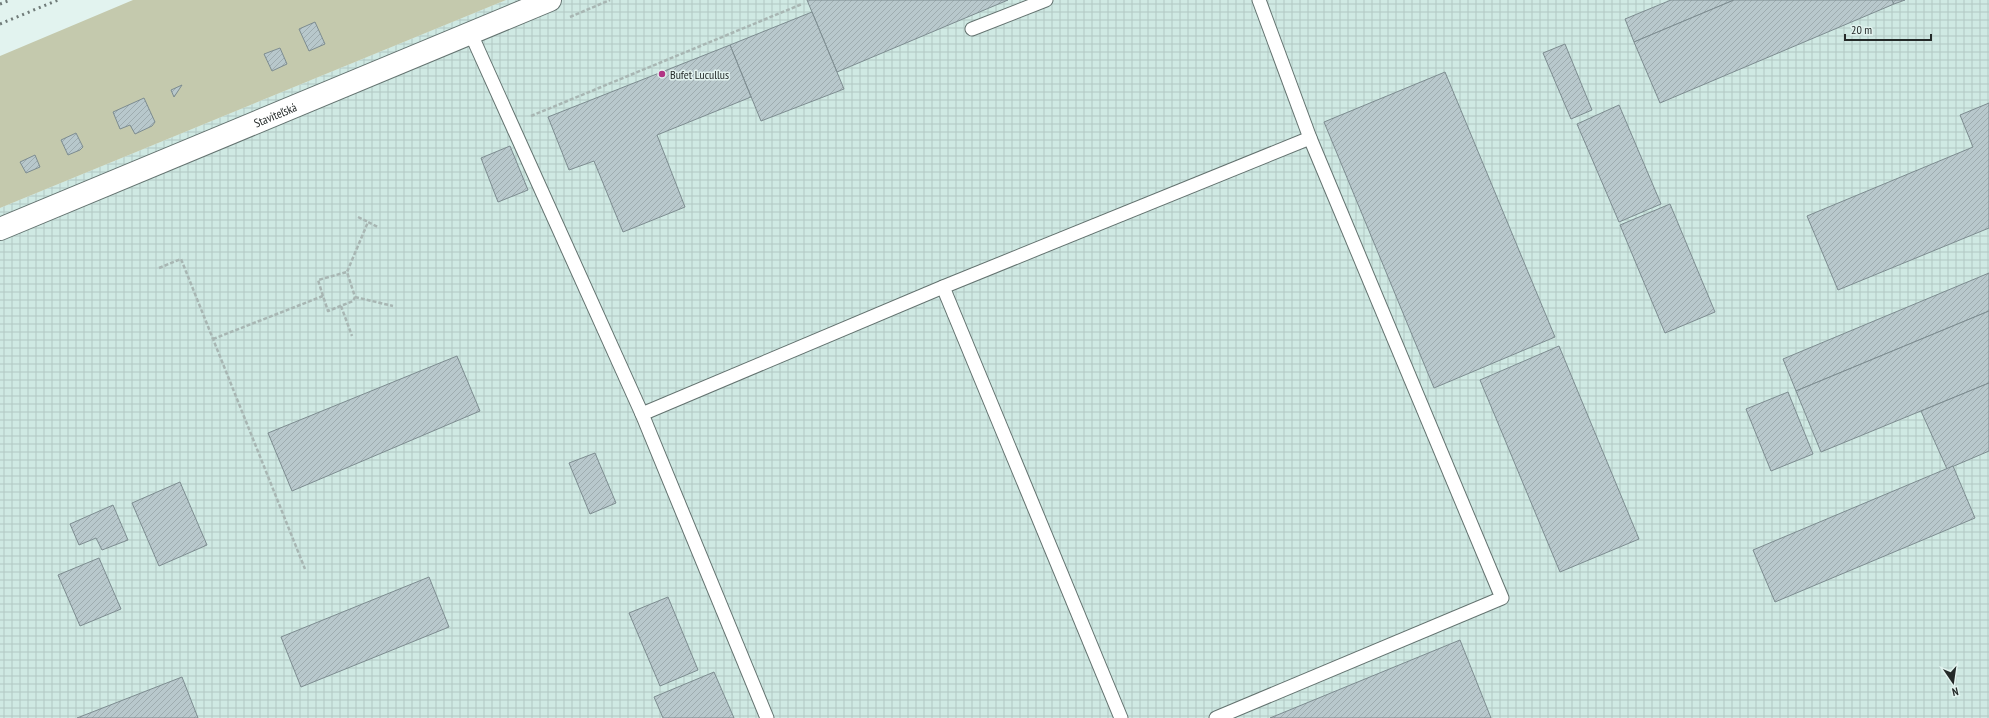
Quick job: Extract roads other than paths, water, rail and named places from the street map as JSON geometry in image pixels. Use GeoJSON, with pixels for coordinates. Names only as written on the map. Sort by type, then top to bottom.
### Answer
{"type":"FeatureCollection","features":[{"type":"Feature","properties":{"kind":"street","name":"Staviteľská"},"geometry":{"type":"LineString","coordinates":[[0,229],[550,0]]}},
{"type":"Feature","properties":{"kind":"lane"},"geometry":{"type":"LineString","coordinates":[[972,29],[1046,0]]}},
{"type":"Feature","properties":{"kind":"lane"},"geometry":{"type":"LineString","coordinates":[[1216,718],[1502,598],[1310,138],[1259,0]]}},
{"type":"Feature","properties":{"kind":"lane"},"geometry":{"type":"LineString","coordinates":[[471,34],[642,414],[767,718]]}},
{"type":"Feature","properties":{"kind":"lane"},"geometry":{"type":"LineString","coordinates":[[642,414],[943,287],[1310,138]]}},
{"type":"Feature","properties":{"kind":"lane"},"geometry":{"type":"LineString","coordinates":[[943,287],[1122,718]]}},
{"type":"Feature","properties":{"kind":"railway"},"geometry":{"type":"LineString","coordinates":[[0,4],[10,0]]}},
{"type":"Feature","properties":{"kind":"railway"},"geometry":{"type":"LineString","coordinates":[[0,24],[58,0]]}},
{"type":"Feature","properties":{"kind":"place","name":"Bufet Lucullus"},"geometry":{"type":"Point","coordinates":[662,74]}}]}
